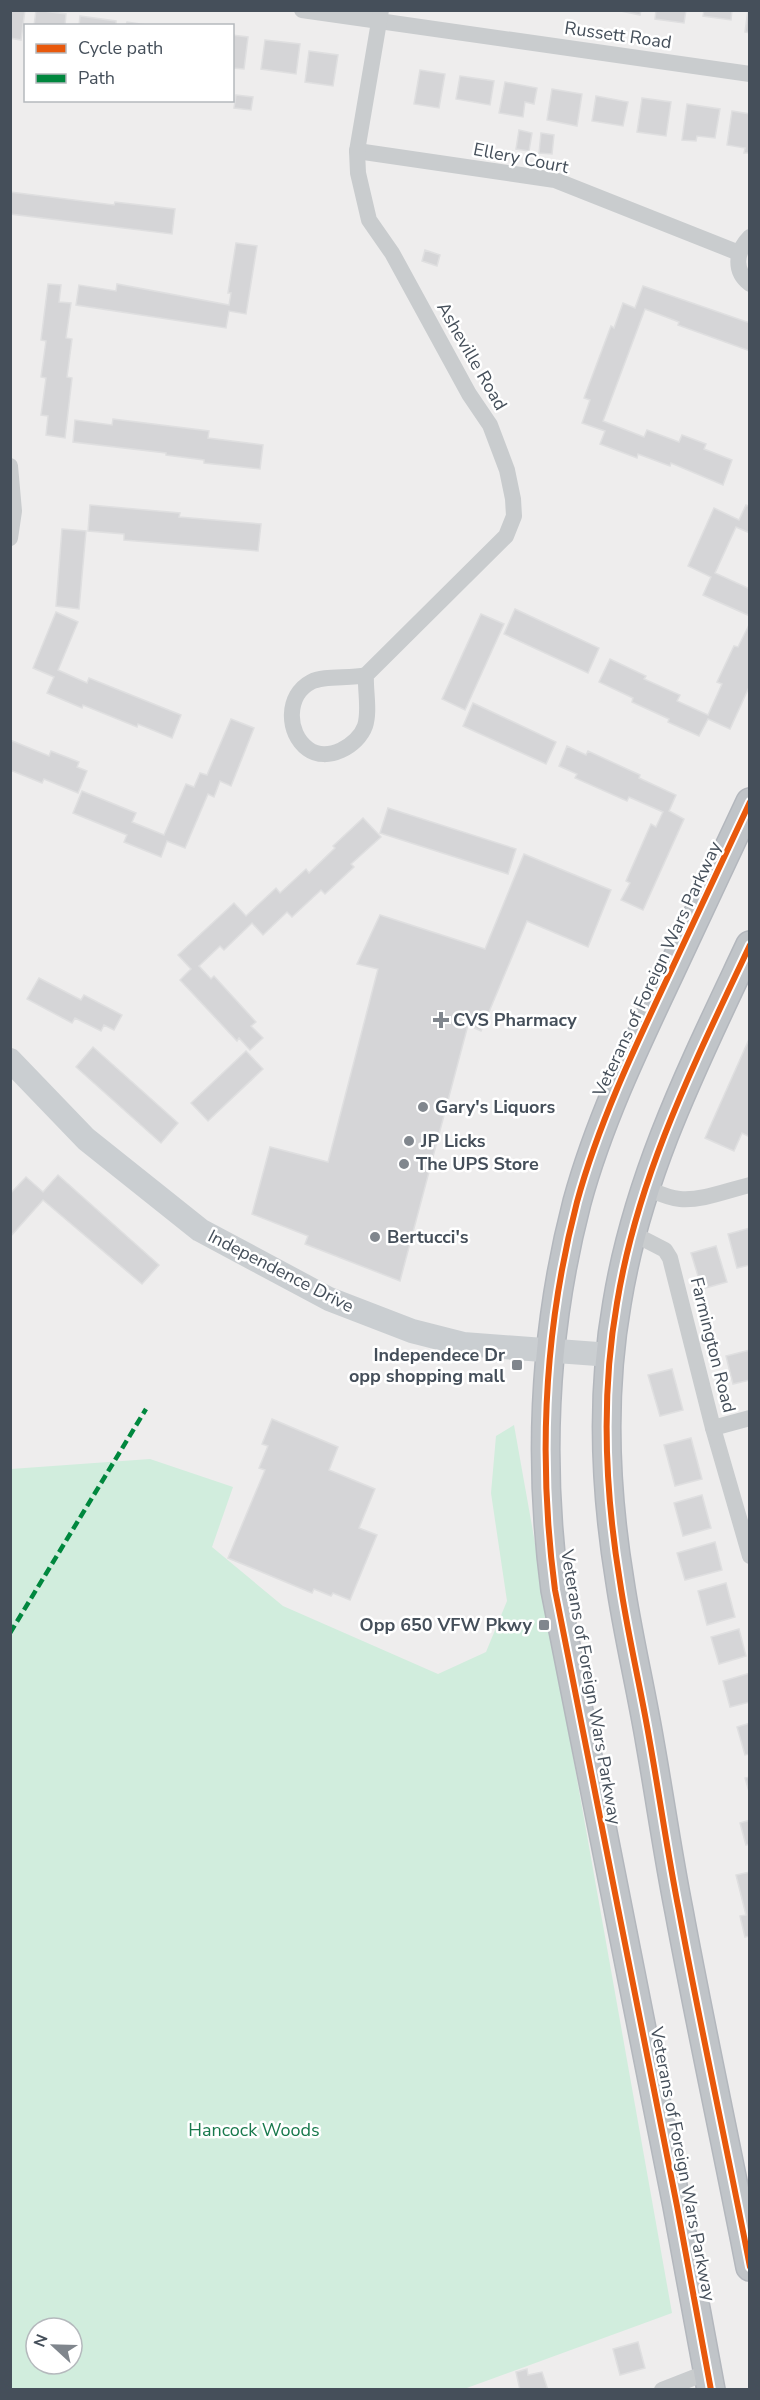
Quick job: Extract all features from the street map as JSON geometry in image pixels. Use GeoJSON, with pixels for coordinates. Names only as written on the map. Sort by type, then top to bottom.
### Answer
{"type":"FeatureCollection","features":[{"type":"Feature","properties":{"kind":"highway","name":"Veterans of Foreign Wars Parkway"},"geometry":{"type":"LineString","coordinates":[[709,2381],[680,2218],[555,1590],[548,1533],[547,1390],[550,1350],[566,1250],[578,1201],[600,1132],[637,1042],[741,843],[750,802]]}},
{"type":"Feature","properties":{"kind":"highway"},"geometry":{"type":"LineString","coordinates":[[747,956],[681,1093],[644,1187],[616,1305],[611,1355],[608,1471],[619,1578],[650,1740],[678,1909],[750,2267]]}},
{"type":"Feature","properties":{"kind":"main road","name":"Independence Drive"},"geometry":{"type":"LineString","coordinates":[[10,1060],[86,1139],[200,1230],[330,1299],[412,1331],[463,1344],[611,1355]]}},
{"type":"Feature","properties":{"kind":"street","name":"Russett Road"},"geometry":{"type":"LineString","coordinates":[[302,10],[380,15],[750,74]]}},
{"type":"Feature","properties":{"kind":"street","name":"Asheville Road"},"geometry":{"type":"LineString","coordinates":[[366,675],[506,536],[514,516],[507,470],[490,424],[469,394],[392,253],[369,220],[358,173],[357,151],[380,15]]}},
{"type":"Feature","properties":{"kind":"street","name":"Ellery Court"},"geometry":{"type":"LineString","coordinates":[[357,151],[555,180],[739,253]]}},
{"type":"Feature","properties":{"kind":"street"},"geometry":{"type":"LineString","coordinates":[[750,237],[739,253],[738,262],[740,272],[750,284]]}},
{"type":"Feature","properties":{"kind":"street"},"geometry":{"type":"LineString","coordinates":[[10,466],[14,511],[10,538]]}},
{"type":"Feature","properties":{"kind":"street"},"geometry":{"type":"LineString","coordinates":[[366,675],[366,723],[361,735],[346,749],[324,754],[310,751],[298,738],[293,724],[294,701],[300,691],[311,682],[322,679],[354,678],[366,675]]}},
{"type":"Feature","properties":{"kind":"street"},"geometry":{"type":"LineString","coordinates":[[644,1187],[668,1197],[681,1199],[695,1198],[750,1185]]}},
{"type":"Feature","properties":{"kind":"street","name":"Farmington Road"},"geometry":{"type":"LineString","coordinates":[[632,1233],[665,1250],[670,1258],[713,1428],[750,1556]]}},
{"type":"Feature","properties":{"kind":"street"},"geometry":{"type":"LineString","coordinates":[[713,1428],[750,1418]]}},
{"type":"Feature","properties":{"kind":"street"},"geometry":{"type":"LineString","coordinates":[[662,2390],[709,2381]]}},
{"type":"Feature","properties":{"kind":"green space","name":"Hancock Woods"},"geometry":{"type":"Polygon","coordinates":[[[514,1425],[672,2313],[464,2389],[11,2389],[11,1469],[150,1459],[233,1487],[212,1547],[283,1606],[438,1674],[486,1652],[507,1601],[491,1493],[496,1436],[514,1425]]]}},
{"type":"Feature","properties":{"kind":"building"},"geometry":{"type":"Polygon","coordinates":[[[10,10],[25,10],[21,40],[10,38],[10,10]]]}},
{"type":"Feature","properties":{"kind":"building"},"geometry":{"type":"Polygon","coordinates":[[[36,10],[66,14],[65,24],[34,24],[36,10]]]}},
{"type":"Feature","properties":{"kind":"building"},"geometry":{"type":"Polygon","coordinates":[[[616,10],[641,10],[640,15],[616,10]]]}},
{"type":"Feature","properties":{"kind":"building"},"geometry":{"type":"Polygon","coordinates":[[[656,10],[686,10],[684,23],[655,19],[656,10]]]}},
{"type":"Feature","properties":{"kind":"building"},"geometry":{"type":"Polygon","coordinates":[[[704,10],[732,10],[731,20],[703,16],[704,10]]]}},
{"type":"Feature","properties":{"kind":"building"},"geometry":{"type":"Polygon","coordinates":[[[748,10],[750,10],[750,33],[745,32],[748,10]]]}},
{"type":"Feature","properties":{"kind":"building"},"geometry":{"type":"Polygon","coordinates":[[[80,16],[116,21],[116,24],[79,24],[80,16]]]}},
{"type":"Feature","properties":{"kind":"building"},"geometry":{"type":"Polygon","coordinates":[[[234,35],[248,37],[244,69],[234,68],[234,35]]]}},
{"type":"Feature","properties":{"kind":"building"},"geometry":{"type":"Polygon","coordinates":[[[265,40],[300,44],[296,74],[261,69],[265,40]]]}},
{"type":"Feature","properties":{"kind":"building"},"geometry":{"type":"Polygon","coordinates":[[[309,51],[338,55],[333,86],[305,82],[309,51]]]}},
{"type":"Feature","properties":{"kind":"building"},"geometry":{"type":"Polygon","coordinates":[[[420,70],[445,74],[439,108],[414,104],[420,70]]]}},
{"type":"Feature","properties":{"kind":"building"},"geometry":{"type":"Polygon","coordinates":[[[460,76],[494,81],[490,105],[456,99],[460,76]]]}},
{"type":"Feature","properties":{"kind":"building"},"geometry":{"type":"Polygon","coordinates":[[[505,82],[537,88],[534,104],[525,102],[523,117],[499,113],[505,82]]]}},
{"type":"Feature","properties":{"kind":"building"},"geometry":{"type":"Polygon","coordinates":[[[552,89],[582,94],[577,126],[547,120],[552,89]]]}},
{"type":"Feature","properties":{"kind":"building"},"geometry":{"type":"Polygon","coordinates":[[[236,95],[253,97],[251,110],[234,108],[236,95]]]}},
{"type":"Feature","properties":{"kind":"building"},"geometry":{"type":"Polygon","coordinates":[[[596,96],[628,102],[623,126],[592,121],[596,96]]]}},
{"type":"Feature","properties":{"kind":"building"},"geometry":{"type":"Polygon","coordinates":[[[642,98],[671,102],[666,136],[637,132],[642,98]]]}},
{"type":"Feature","properties":{"kind":"building"},"geometry":{"type":"Polygon","coordinates":[[[687,104],[720,109],[715,138],[697,136],[696,141],[682,140],[687,104]]]}},
{"type":"Feature","properties":{"kind":"building"},"geometry":{"type":"Polygon","coordinates":[[[732,111],[750,114],[750,153],[744,153],[745,148],[727,145],[732,111]]]}},
{"type":"Feature","properties":{"kind":"building"},"geometry":{"type":"Polygon","coordinates":[[[519,130],[532,133],[529,151],[516,149],[519,130]]]}},
{"type":"Feature","properties":{"kind":"building"},"geometry":{"type":"Polygon","coordinates":[[[541,133],[554,135],[552,154],[539,153],[541,133]]]}},
{"type":"Feature","properties":{"kind":"building"},"geometry":{"type":"Polygon","coordinates":[[[10,192],[114,205],[115,202],[175,209],[172,234],[10,214],[10,192]]]}},
{"type":"Feature","properties":{"kind":"building"},"geometry":{"type":"Polygon","coordinates":[[[236,243],[257,246],[246,314],[229,311],[226,328],[76,305],[79,285],[116,291],[117,284],[229,305],[231,293],[228,293],[236,243]]]}},
{"type":"Feature","properties":{"kind":"building"},"geometry":{"type":"Polygon","coordinates":[[[425,250],[440,255],[437,266],[422,261],[425,250]]]}},
{"type":"Feature","properties":{"kind":"building"},"geometry":{"type":"Polygon","coordinates":[[[48,284],[61,285],[59,302],[71,303],[66,338],[72,339],[67,377],[72,378],[65,438],[46,435],[48,416],[41,415],[46,378],[41,377],[46,341],[41,340],[48,284]]]}},
{"type":"Feature","properties":{"kind":"building"},"geometry":{"type":"Polygon","coordinates":[[[643,286],[750,323],[750,351],[678,325],[679,322],[645,309],[603,421],[644,437],[647,430],[679,442],[682,435],[706,444],[704,449],[732,460],[723,485],[671,463],[670,466],[638,454],[637,458],[600,444],[605,431],[582,423],[590,400],[584,398],[611,326],[614,328],[623,303],[635,308],[643,286]]]}},
{"type":"Feature","properties":{"kind":"building"},"geometry":{"type":"Polygon","coordinates":[[[113,419],[209,431],[208,438],[263,445],[260,469],[204,463],[204,460],[166,455],[166,453],[73,442],[75,420],[112,425],[113,419]]]}},
{"type":"Feature","properties":{"kind":"building"},"geometry":{"type":"Polygon","coordinates":[[[90,505],[180,513],[179,517],[261,524],[258,551],[124,540],[124,534],[88,531],[90,505]]]}},
{"type":"Feature","properties":{"kind":"building"},"geometry":{"type":"Polygon","coordinates":[[[746,505],[750,507],[750,533],[736,527],[715,573],[750,589],[750,616],[703,595],[711,577],[688,566],[714,508],[739,520],[746,505]]]}},
{"type":"Feature","properties":{"kind":"building"},"geometry":{"type":"Polygon","coordinates":[[[62,529],[86,531],[79,609],[56,606],[62,529]]]}},
{"type":"Feature","properties":{"kind":"building"},"geometry":{"type":"Polygon","coordinates":[[[515,609],[599,648],[588,673],[504,634],[515,609]]]}},
{"type":"Feature","properties":{"kind":"building"},"geometry":{"type":"Polygon","coordinates":[[[56,612],[78,622],[58,670],[87,683],[89,678],[181,715],[172,738],[138,724],[137,727],[83,705],[82,708],[47,693],[54,677],[33,668],[56,612]]]}},
{"type":"Feature","properties":{"kind":"building"},"geometry":{"type":"Polygon","coordinates":[[[481,614],[504,624],[465,710],[442,699],[481,614]]]}},
{"type":"Feature","properties":{"kind":"building"},"geometry":{"type":"Polygon","coordinates":[[[750,623],[750,685],[730,729],[708,719],[699,736],[668,722],[669,719],[632,702],[633,698],[599,682],[610,659],[646,676],[644,679],[680,695],[677,701],[708,715],[722,684],[717,682],[734,646],[738,647],[750,623]]]}},
{"type":"Feature","properties":{"kind":"building"},"geometry":{"type":"Polygon","coordinates":[[[473,703],[556,742],[546,764],[463,726],[473,703]]]}},
{"type":"Feature","properties":{"kind":"building"},"geometry":{"type":"Polygon","coordinates":[[[231,719],[254,728],[231,786],[220,781],[214,797],[208,794],[185,848],[167,841],[161,857],[124,842],[127,835],[73,813],[82,791],[136,813],[132,822],[164,835],[186,784],[194,787],[200,773],[207,775],[231,719]]]}},
{"type":"Feature","properties":{"kind":"building"},"geometry":{"type":"Polygon","coordinates":[[[10,740],[49,756],[51,751],[79,762],[77,767],[87,771],[78,793],[44,779],[42,783],[10,770],[10,740]]]}},
{"type":"Feature","properties":{"kind":"building"},"geometry":{"type":"Polygon","coordinates":[[[567,746],[586,755],[588,751],[676,795],[669,811],[684,819],[643,910],[621,900],[630,883],[626,881],[651,824],[656,827],[663,812],[629,797],[627,801],[575,778],[577,774],[559,766],[567,746]]]}},
{"type":"Feature","properties":{"kind":"building"},"geometry":{"type":"Polygon","coordinates":[[[388,808],[516,849],[508,874],[380,833],[388,808]]]}},
{"type":"Feature","properties":{"kind":"building"},"geometry":{"type":"Polygon","coordinates":[[[363,818],[381,837],[351,864],[354,867],[325,894],[321,890],[292,917],[287,912],[263,935],[252,923],[224,950],[220,946],[199,966],[211,979],[214,976],[256,1022],[251,1026],[263,1038],[250,1050],[239,1038],[237,1041],[180,980],[191,969],[178,955],[234,903],[246,916],[276,888],[280,893],[306,869],[309,873],[363,818]]]}},
{"type":"Feature","properties":{"kind":"building"},"geometry":{"type":"Polygon","coordinates":[[[524,854],[611,890],[588,947],[527,921],[481,1031],[468,1025],[400,1281],[305,1244],[308,1236],[252,1214],[270,1147],[328,1162],[378,969],[357,964],[380,915],[485,949],[524,854]]]}},
{"type":"Feature","properties":{"kind":"building"},"geometry":{"type":"Polygon","coordinates":[[[39,978],[81,1000],[84,995],[122,1015],[114,1030],[104,1025],[101,1031],[75,1018],[72,1023],[27,999],[39,978]]]}},
{"type":"Feature","properties":{"kind":"building"},"geometry":{"type":"Polygon","coordinates":[[[750,1037],[750,1137],[742,1133],[734,1151],[705,1138],[750,1037]]]}},
{"type":"Feature","properties":{"kind":"building"},"geometry":{"type":"Polygon","coordinates":[[[93,1047],[178,1123],[161,1143],[76,1067],[93,1047]]]}},
{"type":"Feature","properties":{"kind":"building"},"geometry":{"type":"Polygon","coordinates":[[[246,1051],[263,1069],[208,1121],[191,1103],[246,1051]]]}},
{"type":"Feature","properties":{"kind":"building"},"geometry":{"type":"Polygon","coordinates":[[[58,1175],[159,1265],[142,1284],[43,1200],[10,1237],[10,1194],[26,1177],[43,1192],[58,1175]]]}},
{"type":"Feature","properties":{"kind":"building"},"geometry":{"type":"Polygon","coordinates":[[[750,1228],[750,1265],[737,1268],[728,1234],[750,1228]]]}},
{"type":"Feature","properties":{"kind":"building"},"geometry":{"type":"Polygon","coordinates":[[[716,1246],[727,1282],[702,1289],[691,1253],[716,1246]]]}},
{"type":"Feature","properties":{"kind":"building"},"geometry":{"type":"Polygon","coordinates":[[[750,1350],[750,1380],[733,1384],[726,1356],[750,1350]]]}},
{"type":"Feature","properties":{"kind":"building"},"geometry":{"type":"Polygon","coordinates":[[[672,1369],[683,1410],[660,1416],[648,1375],[672,1369]]]}},
{"type":"Feature","properties":{"kind":"building"},"geometry":{"type":"Polygon","coordinates":[[[272,1419],[338,1447],[329,1470],[375,1489],[359,1528],[377,1535],[350,1600],[314,1589],[312,1593],[228,1558],[265,1470],[259,1468],[268,1446],[262,1444],[272,1419]]]}},
{"type":"Feature","properties":{"kind":"building"},"geometry":{"type":"Polygon","coordinates":[[[691,1438],[702,1479],[675,1486],[664,1445],[691,1438]]]}},
{"type":"Feature","properties":{"kind":"building"},"geometry":{"type":"Polygon","coordinates":[[[702,1495],[711,1528],[683,1536],[674,1503],[702,1495]]]}},
{"type":"Feature","properties":{"kind":"building"},"geometry":{"type":"Polygon","coordinates":[[[715,1542],[722,1570],[685,1580],[677,1553],[715,1542]]]}},
{"type":"Feature","properties":{"kind":"building"},"geometry":{"type":"Polygon","coordinates":[[[726,1583],[735,1617],[707,1625],[698,1591],[726,1583]]]}},
{"type":"Feature","properties":{"kind":"building"},"geometry":{"type":"Polygon","coordinates":[[[739,1629],[746,1656],[719,1664],[711,1637],[739,1629]]]}},
{"type":"Feature","properties":{"kind":"building"},"geometry":{"type":"Polygon","coordinates":[[[750,1673],[750,1702],[730,1707],[723,1681],[750,1673]]]}},
{"type":"Feature","properties":{"kind":"building"},"geometry":{"type":"Polygon","coordinates":[[[750,1723],[750,1754],[745,1755],[737,1727],[750,1723]]]}},
{"type":"Feature","properties":{"kind":"building"},"geometry":{"type":"Polygon","coordinates":[[[750,1777],[750,1795],[745,1778],[750,1777]]]}},
{"type":"Feature","properties":{"kind":"building"},"geometry":{"type":"Polygon","coordinates":[[[750,1820],[750,1844],[746,1845],[740,1823],[750,1820]]]}},
{"type":"Feature","properties":{"kind":"building"},"geometry":{"type":"Polygon","coordinates":[[[750,1872],[750,1936],[745,1937],[740,1916],[746,1915],[736,1875],[750,1872]]]}},
{"type":"Feature","properties":{"kind":"building"},"geometry":{"type":"Polygon","coordinates":[[[638,2342],[645,2368],[620,2375],[613,2349],[638,2342]]]}},
{"type":"Feature","properties":{"kind":"building"},"geometry":{"type":"Polygon","coordinates":[[[527,2369],[528,2375],[542,2372],[548,2390],[520,2390],[516,2372],[527,2369]]]}},
{"type":"Feature","properties":{"kind":"marked path"},"geometry":{"type":"LineString","coordinates":[[10,1633],[146,1409]]}},
{"type":"Feature","properties":{"kind":"cycle path"},"geometry":{"type":"LineString","coordinates":[[711,2390],[677,2206],[555,1590],[547,1493],[547,1395],[557,1298],[566,1250],[577,1202],[595,1145],[629,1061],[750,802]]}},
{"type":"Feature","properties":{"kind":"cycle path"},"geometry":{"type":"LineString","coordinates":[[750,945],[689,1076],[639,1209],[626,1255],[617,1303],[607,1407],[608,1478],[623,1602],[687,1956],[750,2267]]}},
{"type":"Feature","properties":{"kind":"place","name":"CVS Pharmacy"},"geometry":{"type":"Point","coordinates":[441,1020]}},
{"type":"Feature","properties":{"kind":"place","name":"Gary's Liquors"},"geometry":{"type":"Point","coordinates":[423,1107]}},
{"type":"Feature","properties":{"kind":"place","name":"JP Licks"},"geometry":{"type":"Point","coordinates":[409,1141]}},
{"type":"Feature","properties":{"kind":"place","name":"The UPS Store"},"geometry":{"type":"Point","coordinates":[404,1164]}},
{"type":"Feature","properties":{"kind":"place","name":"Bertucci's"},"geometry":{"type":"Point","coordinates":[375,1237]}},
{"type":"Feature","properties":{"kind":"place","name":"Independece Dr opp shopping mall"},"geometry":{"type":"Point","coordinates":[517,1365]}},
{"type":"Feature","properties":{"kind":"place","name":"Opp 650 VFW Pkwy"},"geometry":{"type":"Point","coordinates":[544,1625]}}]}
